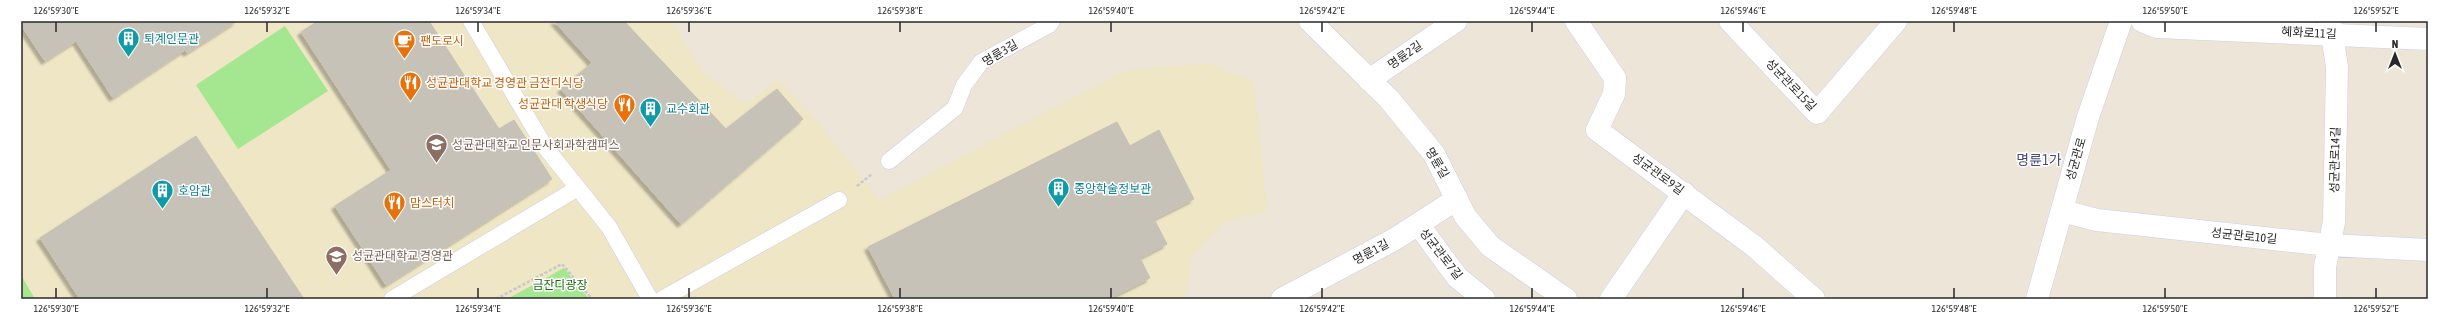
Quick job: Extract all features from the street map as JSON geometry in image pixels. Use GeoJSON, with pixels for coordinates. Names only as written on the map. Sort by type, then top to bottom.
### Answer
{"type":"FeatureCollection","features":[{"type":"Feature","properties":{"kind":"street","name":"명륜길"},"geometry":{"type":"LineString","coordinates":[[1310,21],[1389,99],[1434,154],[1465,216],[1490,246],[1566,299]]}},
{"type":"Feature","properties":{"kind":"street","name":"성균관로9길"},"geometry":{"type":"LineString","coordinates":[[1576,21],[1615,78],[1614,94],[1597,130],[1754,246],[1814,299]]}},
{"type":"Feature","properties":{"kind":"street","name":"성균관로15길"},"geometry":{"type":"LineString","coordinates":[[1730,21],[1817,113],[1896,21]]}},
{"type":"Feature","properties":{"kind":"street","name":"성균관로"},"geometry":{"type":"LineString","coordinates":[[2038,299],[2088,117],[2120,21]]}},
{"type":"Feature","properties":{"kind":"street","name":"혜화로11길"},"geometry":{"type":"LineString","coordinates":[[2142,21],[2157,27],[2246,26],[2407,30],[2428,39]]}},
{"type":"Feature","properties":{"kind":"street","name":"명륜2길"},"geometry":{"type":"LineString","coordinates":[[1369,80],[1444,24]]}},
{"type":"Feature","properties":{"kind":"street","name":"성균관로14길"},"geometry":{"type":"LineString","coordinates":[[2325,299],[2325,267],[2328,245],[2334,222],[2337,68],[2331,28]]}},
{"type":"Feature","properties":{"kind":"street"},"geometry":{"type":"LineString","coordinates":[[1611,299],[1684,193]]}},
{"type":"Feature","properties":{"kind":"street","name":"명륜1길"},"geometry":{"type":"LineString","coordinates":[[1282,299],[1395,239],[1457,199]]}},
{"type":"Feature","properties":{"kind":"street","name":"성균관로10길"},"geometry":{"type":"LineString","coordinates":[[2062,210],[2097,220],[2328,245],[2428,250]]}},
{"type":"Feature","properties":{"kind":"street","name":"성균관로7길"},"geometry":{"type":"LineString","coordinates":[[1418,224],[1457,277],[1484,299]]}},
{"type":"Feature","properties":{"kind":"lane"},"geometry":{"type":"LineString","coordinates":[[471,21],[545,147],[609,227],[650,299]]}},
{"type":"Feature","properties":{"kind":"lane","name":"명륜3길"},"geometry":{"type":"LineString","coordinates":[[889,161],[955,108],[964,85],[981,62],[1049,25],[1052,21]]}},
{"type":"Feature","properties":{"kind":"lane"},"geometry":{"type":"LineString","coordinates":[[392,299],[578,188]]}},
{"type":"Feature","properties":{"kind":"lane"},"geometry":{"type":"LineString","coordinates":[[662,299],[839,200]]}},
{"type":"Feature","properties":{"kind":"path"},"geometry":{"type":"LineString","coordinates":[[839,200],[889,161]]}},
{"type":"Feature","properties":{"kind":"path"},"geometry":{"type":"LineString","coordinates":[[496,299],[562,264],[592,299]]}},
{"type":"Feature","properties":{"kind":"shaded area","name":"성균관대학교 인문사회과학캠퍼스"},"geometry":{"type":"Polygon","coordinates":[[[21,21],[672,21],[703,73],[747,104],[778,80],[815,118],[879,200],[1124,71],[1208,63],[1254,82],[1267,211],[1225,222],[1192,256],[1185,299],[21,299],[21,21]]]}},
{"type":"Feature","properties":{"kind":"green space"},"geometry":{"type":"Polygon","coordinates":[[[285,26],[328,91],[238,149],[196,85],[285,26]]]}},
{"type":"Feature","properties":{"kind":"green space","name":"금잔디광장"},"geometry":{"type":"Polygon","coordinates":[[[564,268],[589,299],[507,299],[564,268]]]}},
{"type":"Feature","properties":{"kind":"green space"},"geometry":{"type":"Polygon","coordinates":[[[21,275],[35,299],[21,299],[21,275]]]}},
{"type":"Feature","properties":{"kind":"building","name":"퇴계인문관"},"geometry":{"type":"Polygon","coordinates":[[[21,21],[237,21],[187,53],[185,50],[113,98],[76,41],[45,61],[21,25],[21,21]]]}},
{"type":"Feature","properties":{"kind":"building"},"geometry":{"type":"Polygon","coordinates":[[[318,21],[429,21],[499,129],[514,120],[552,179],[386,285],[335,206],[391,170],[301,32],[318,21]]]}},
{"type":"Feature","properties":{"kind":"building","name":"교수회관"},"geometry":{"type":"Polygon","coordinates":[[[554,21],[624,21],[726,129],[777,89],[803,119],[681,224],[561,89],[592,63],[554,21]]]}},
{"type":"Feature","properties":{"kind":"building","name":"중앙학술정보관"},"geometry":{"type":"Polygon","coordinates":[[[1117,122],[1130,146],[1159,130],[1194,199],[1154,219],[1167,244],[1140,258],[1150,278],[1108,299],[895,299],[868,247],[1117,122]]]}},
{"type":"Feature","properties":{"kind":"building","name":"호암관"},"geometry":{"type":"Polygon","coordinates":[[[196,136],[304,299],[80,299],[40,238],[196,136]]]}},
{"type":"Feature","properties":{"kind":"place","name":"퇴계인문관"},"geometry":{"type":"Point","coordinates":[129,58]}},
{"type":"Feature","properties":{"kind":"place","name":"팬도로시"},"geometry":{"type":"Point","coordinates":[405,60]}},
{"type":"Feature","properties":{"kind":"place","name":"성균관대학교 경영관 금잔디식당"},"geometry":{"type":"Point","coordinates":[410,102]}},
{"type":"Feature","properties":{"kind":"place","name":"성균관대 학생식당"},"geometry":{"type":"Point","coordinates":[624,124]}},
{"type":"Feature","properties":{"kind":"place","name":"교수회관"},"geometry":{"type":"Point","coordinates":[651,128]}},
{"type":"Feature","properties":{"kind":"place","name":"성균관대학교 인문사회과학캠퍼스"},"geometry":{"type":"Point","coordinates":[436,164]}},
{"type":"Feature","properties":{"kind":"place","name":"중앙학술정보관"},"geometry":{"type":"Point","coordinates":[1058,208]}},
{"type":"Feature","properties":{"kind":"place","name":"호암관"},"geometry":{"type":"Point","coordinates":[163,210]}},
{"type":"Feature","properties":{"kind":"place","name":"맘스터치"},"geometry":{"type":"Point","coordinates":[395,222]}},
{"type":"Feature","properties":{"kind":"place","name":"성균관대학교 경영관"},"geometry":{"type":"Point","coordinates":[336,276]}},
{"type":"Feature","properties":{"kind":"district","name":"명륜1가"},"geometry":{"type":"Point","coordinates":[2039,160]}}]}
